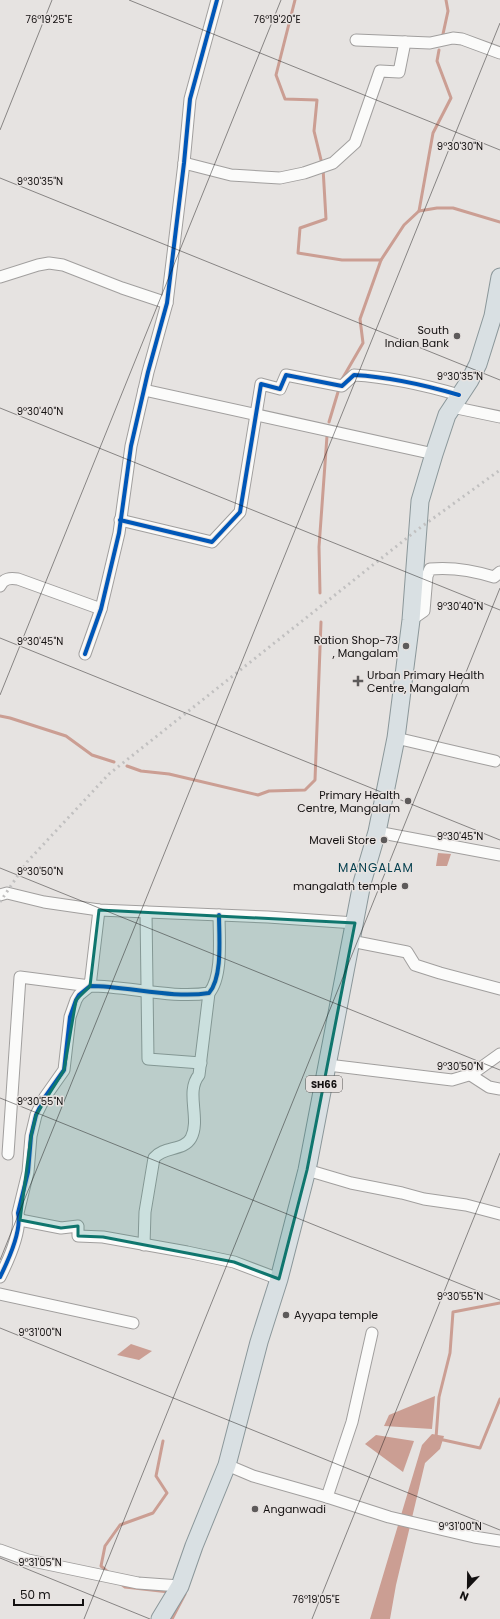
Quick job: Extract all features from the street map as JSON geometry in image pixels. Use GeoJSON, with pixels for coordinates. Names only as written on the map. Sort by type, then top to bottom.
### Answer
{"type":"FeatureCollection","features":[{"type":"Feature","properties":{"kind":"main road","name":"SH66"},"geometry":{"type":"LineString","coordinates":[[160,1619],[180,1586],[194,1546],[227,1465],[258,1342],[278,1279],[307,1170],[362,883],[377,832],[396,738],[411,620],[420,501],[447,415],[470,380],[478,364],[493,316],[500,277]]}},
{"type":"Feature","properties":{"kind":"street"},"geometry":{"type":"LineString","coordinates":[[85,654],[102,608],[120,520],[131,446],[167,303],[184,163],[190,99],[217,0]]}},
{"type":"Feature","properties":{"kind":"street"},"geometry":{"type":"LineString","coordinates":[[356,40],[434,43],[453,38],[462,39],[500,53]]}},
{"type":"Feature","properties":{"kind":"street"},"geometry":{"type":"LineString","coordinates":[[184,163],[231,175],[280,178],[304,174],[332,163],[354,143],[380,71],[399,72],[405,42]]}},
{"type":"Feature","properties":{"kind":"street"},"geometry":{"type":"LineString","coordinates":[[0,277],[38,264],[50,263],[63,265],[122,288],[167,303]]}},
{"type":"Feature","properties":{"kind":"street"},"geometry":{"type":"LineString","coordinates":[[120,520],[212,542],[240,512],[261,384],[280,389],[286,375],[342,386],[354,375],[376,376],[427,386],[456,401],[500,417]]}},
{"type":"Feature","properties":{"kind":"street"},"geometry":{"type":"LineString","coordinates":[[144,390],[434,454]]}},
{"type":"Feature","properties":{"kind":"street"},"geometry":{"type":"LineString","coordinates":[[411,620],[424,611],[427,576],[430,569],[440,568],[494,577],[500,572]]}},
{"type":"Feature","properties":{"kind":"street"},"geometry":{"type":"LineString","coordinates":[[0,586],[2,581],[9,578],[18,579],[102,608]]}},
{"type":"Feature","properties":{"kind":"street"},"geometry":{"type":"LineString","coordinates":[[396,738],[495,761]]}},
{"type":"Feature","properties":{"kind":"street"},"geometry":{"type":"LineString","coordinates":[[377,832],[500,855]]}},
{"type":"Feature","properties":{"kind":"street"},"geometry":{"type":"LineString","coordinates":[[0,894],[7,893],[44,902],[99,910],[355,923]]}},
{"type":"Feature","properties":{"kind":"street"},"geometry":{"type":"LineString","coordinates":[[0,1277],[11,1256],[20,1220],[18,1213],[28,1172],[30,1136],[36,1115],[45,1097],[64,1070],[70,1017],[79,995],[90,986],[99,910]]}},
{"type":"Feature","properties":{"kind":"street"},"geometry":{"type":"LineString","coordinates":[[146,912],[148,1060],[201,1063]]}},
{"type":"Feature","properties":{"kind":"street"},"geometry":{"type":"LineString","coordinates":[[144,1245],[145,1218],[154,1158],[158,1153],[164,1150],[185,1145],[191,1138],[194,1127],[194,1081],[199,1075],[209,993],[214,985],[218,966],[219,915]]}},
{"type":"Feature","properties":{"kind":"street"},"geometry":{"type":"LineString","coordinates":[[351,941],[407,952],[414,965],[500,989]]}},
{"type":"Feature","properties":{"kind":"street"},"geometry":{"type":"LineString","coordinates":[[8,1154],[20,977],[90,986],[147,991],[200,994],[209,993]]}},
{"type":"Feature","properties":{"kind":"street"},"geometry":{"type":"LineString","coordinates":[[328,1065],[452,1080],[480,1070],[500,1054]]}},
{"type":"Feature","properties":{"kind":"street"},"geometry":{"type":"LineString","coordinates":[[469,1074],[489,1087],[500,1089]]}},
{"type":"Feature","properties":{"kind":"street"},"geometry":{"type":"LineString","coordinates":[[307,1170],[351,1183],[424,1199],[466,1205],[500,1214]]}},
{"type":"Feature","properties":{"kind":"street"},"geometry":{"type":"LineString","coordinates":[[20,1220],[60,1228],[78,1226],[78,1236],[103,1237],[234,1262],[278,1279]]}},
{"type":"Feature","properties":{"kind":"street"},"geometry":{"type":"LineString","coordinates":[[0,1294],[133,1323]]}},
{"type":"Feature","properties":{"kind":"street"},"geometry":{"type":"LineString","coordinates":[[327,1497],[352,1422],[372,1333]]}},
{"type":"Feature","properties":{"kind":"street"},"geometry":{"type":"LineString","coordinates":[[227,1465],[253,1476],[327,1497],[389,1517],[474,1537],[500,1541]]}},
{"type":"Feature","properties":{"kind":"street"},"geometry":{"type":"LineString","coordinates":[[0,1550],[28,1560],[106,1577],[138,1583],[180,1586]]}},
{"type":"Feature","properties":{"kind":"highlighted area"},"geometry":{"type":"Polygon","coordinates":[[[99,910],[355,923],[307,1170],[279,1279],[234,1262],[103,1237],[78,1236],[78,1226],[61,1228],[20,1220],[31,1136],[36,1115],[64,1070],[76,1000],[90,986],[99,910]]]}},
{"type":"Feature","properties":{"kind":"shaded area"},"geometry":{"type":"Polygon","coordinates":[[[438,853],[451,854],[447,866],[436,866],[438,853]]]}},
{"type":"Feature","properties":{"kind":"shaded area"},"geometry":{"type":"Polygon","coordinates":[[[131,1344],[152,1351],[139,1360],[117,1355],[131,1344]]]}},
{"type":"Feature","properties":{"kind":"shaded area"},"geometry":{"type":"Polygon","coordinates":[[[435,1396],[432,1429],[384,1426],[389,1415],[435,1396]]]}},
{"type":"Feature","properties":{"kind":"shaded area"},"geometry":{"type":"Polygon","coordinates":[[[432,1434],[444,1436],[440,1449],[425,1463],[396,1585],[390,1619],[370,1619],[422,1445],[432,1434]]]}},
{"type":"Feature","properties":{"kind":"shaded area"},"geometry":{"type":"Polygon","coordinates":[[[376,1435],[414,1441],[403,1472],[365,1444],[376,1435]]]}},
{"type":"Feature","properties":{"kind":"waterway"},"geometry":{"type":"LineString","coordinates":[[295,0],[276,75],[285,99],[317,100],[314,131],[323,168],[326,219],[300,228],[298,253],[342,260],[381,260]]}},
{"type":"Feature","properties":{"kind":"waterway"},"geometry":{"type":"LineString","coordinates":[[443,34],[448,11],[446,0]]}},
{"type":"Feature","properties":{"kind":"waterway"},"geometry":{"type":"LineString","coordinates":[[419,211],[433,133],[451,98],[437,61],[439,50]]}},
{"type":"Feature","properties":{"kind":"waterway"},"geometry":{"type":"LineString","coordinates":[[341,381],[363,343],[360,319],[381,260],[404,225],[419,211],[437,208],[453,208],[500,222]]}},
{"type":"Feature","properties":{"kind":"waterway"},"geometry":{"type":"LineString","coordinates":[[329,422],[338,392]]}},
{"type":"Feature","properties":{"kind":"waterway"},"geometry":{"type":"LineString","coordinates":[[320,593],[319,547],[327,436]]}},
{"type":"Feature","properties":{"kind":"waterway"},"geometry":{"type":"LineString","coordinates":[[127,766],[141,771],[169,774],[258,795],[269,791],[305,790],[315,780],[321,622]]}},
{"type":"Feature","properties":{"kind":"waterway"},"geometry":{"type":"LineString","coordinates":[[0,716],[66,736],[92,755],[114,762]]}},
{"type":"Feature","properties":{"kind":"waterway"},"geometry":{"type":"LineString","coordinates":[[436,1438],[439,1397],[450,1353],[453,1312],[500,1303]]}},
{"type":"Feature","properties":{"kind":"waterway"},"geometry":{"type":"LineString","coordinates":[[439,1439],[480,1448],[500,1399]]}},
{"type":"Feature","properties":{"kind":"waterway"},"geometry":{"type":"LineString","coordinates":[[109,1573],[101,1566],[105,1546],[120,1525],[153,1513],[167,1493],[156,1476],[163,1441]]}},
{"type":"Feature","properties":{"kind":"waterway"},"geometry":{"type":"LineString","coordinates":[[121,1584],[125,1587],[169,1592]]}},
{"type":"Feature","properties":{"kind":"waterway"},"geometry":{"type":"LineString","coordinates":[[172,1619],[185,1594]]}},
{"type":"Feature","properties":{"kind":"railway"},"geometry":{"type":"LineString","coordinates":[[0,902],[27,862],[109,774],[417,530],[500,470]]}},
{"type":"Feature","properties":{"kind":"cycle path"},"geometry":{"type":"LineString","coordinates":[[85,654],[101,609],[119,533],[131,446],[148,372],[167,303],[184,163],[190,99],[217,0]]}},
{"type":"Feature","properties":{"kind":"cycle path"},"geometry":{"type":"LineString","coordinates":[[120,520],[212,542],[240,512],[261,384],[280,389],[286,375],[342,386],[354,375],[407,382],[459,395]]}},
{"type":"Feature","properties":{"kind":"cycle path"},"geometry":{"type":"LineString","coordinates":[[0,1277],[16,1237],[19,1220],[18,1213],[28,1172],[31,1136],[36,1115],[45,1097],[64,1070],[70,1017],[79,995],[90,986],[180,994],[209,993],[213,986],[218,967],[220,945],[219,915]]}},
{"type":"Feature","properties":{"kind":"place","name":"South Indian Bank"},"geometry":{"type":"Point","coordinates":[457,336]}},
{"type":"Feature","properties":{"kind":"place","name":"Ration Shop-73 , Mangalam"},"geometry":{"type":"Point","coordinates":[406,646]}},
{"type":"Feature","properties":{"kind":"place","name":"Urban Primary Health Centre, Mangalam"},"geometry":{"type":"Point","coordinates":[358,681]}},
{"type":"Feature","properties":{"kind":"place","name":"Primary Health Centre, Mangalam"},"geometry":{"type":"Point","coordinates":[408,801]}},
{"type":"Feature","properties":{"kind":"place","name":"Maveli Store"},"geometry":{"type":"Point","coordinates":[384,840]}},
{"type":"Feature","properties":{"kind":"place","name":"mangalath temple"},"geometry":{"type":"Point","coordinates":[405,886]}},
{"type":"Feature","properties":{"kind":"place","name":"Ayyapa temple"},"geometry":{"type":"Point","coordinates":[286,1315]}},
{"type":"Feature","properties":{"kind":"place","name":"Anganwadi"},"geometry":{"type":"Point","coordinates":[255,1509]}},
{"type":"Feature","properties":{"kind":"district","name":"MANGALAM"},"geometry":{"type":"Point","coordinates":[376,867]}}]}
